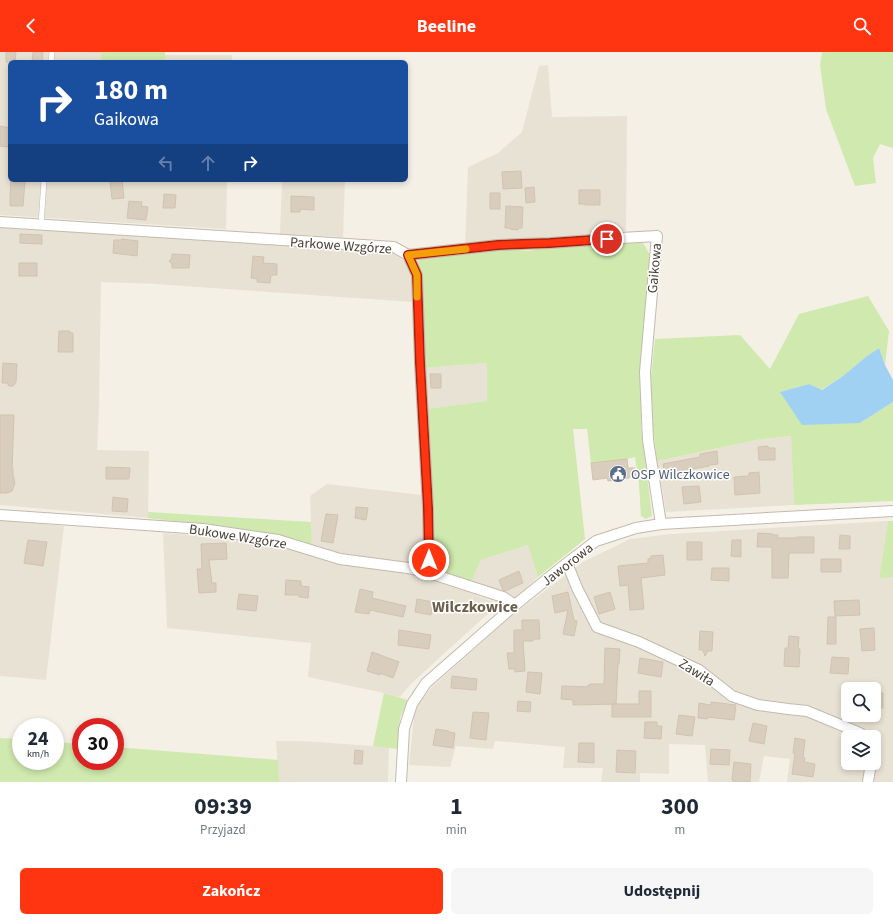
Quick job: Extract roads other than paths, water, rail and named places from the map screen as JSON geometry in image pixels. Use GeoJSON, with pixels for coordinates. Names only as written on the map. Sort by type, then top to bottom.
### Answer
{"type":"FeatureCollection","features":[{"type":"Feature","properties":{"kind":"street","name":"Parkowe Wzgórze"},"geometry":{"type":"LineString","coordinates":[[0,222],[394,247],[408,255],[417,275],[428,508],[429,573]]}},
{"type":"Feature","properties":{"kind":"street","name":"Gaikowa"},"geometry":{"type":"LineString","coordinates":[[408,255],[498,245],[657,236],[645,372],[648,440],[661,524]]}},
{"type":"Feature","properties":{"kind":"street","name":"Jaworowa"},"geometry":{"type":"LineString","coordinates":[[401,782],[404,729],[412,704],[426,683],[515,606],[596,541],[636,528],[661,524],[893,511]]}},
{"type":"Feature","properties":{"kind":"street","name":"Bukowe Wzgórze"},"geometry":{"type":"LineString","coordinates":[[0,515],[203,529],[278,540],[340,559],[408,568],[429,573],[502,598],[515,606]]}},
{"type":"Feature","properties":{"kind":"street","name":"Zawiła"},"geometry":{"type":"LineString","coordinates":[[567,563],[577,588],[597,627],[640,642],[699,670],[732,696],[758,705],[808,711],[853,730]]}},
{"type":"Feature","properties":{"kind":"street"},"geometry":{"type":"LineString","coordinates":[[868,782],[870,770]]}},
{"type":"Feature","properties":{"kind":"lane"},"geometry":{"type":"LineString","coordinates":[[41,225],[44,182]]}},
{"type":"Feature","properties":{"kind":"water"},"geometry":{"type":"Polygon","coordinates":[[[879,348],[885,365],[893,380],[893,402],[860,423],[802,425],[780,392],[809,384],[822,390],[879,348]]]}},
{"type":"Feature","properties":{"kind":"place","name":"OSP Wilczkowice"},"geometry":{"type":"Point","coordinates":[618,474]}},
{"type":"Feature","properties":{"kind":"district","name":"Wilczkowice"},"geometry":{"type":"Point","coordinates":[475,606]}}]}
